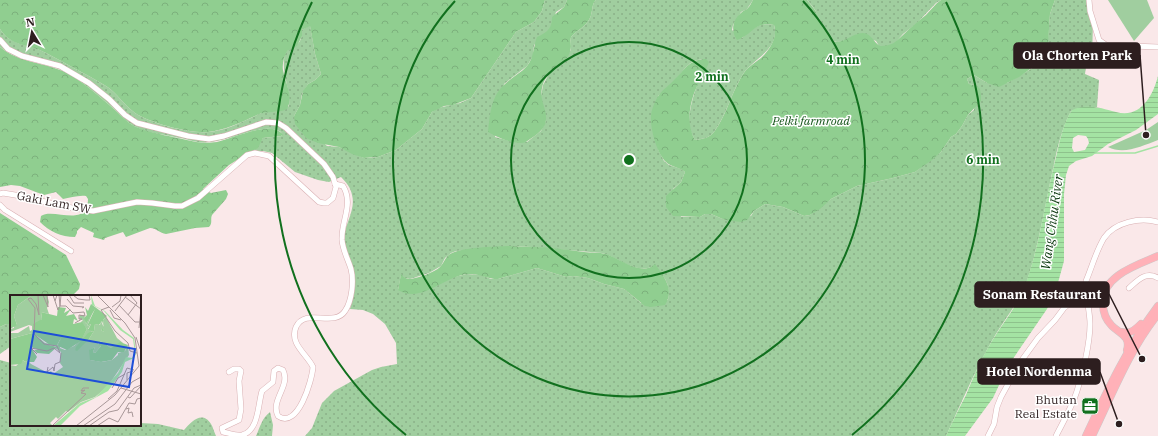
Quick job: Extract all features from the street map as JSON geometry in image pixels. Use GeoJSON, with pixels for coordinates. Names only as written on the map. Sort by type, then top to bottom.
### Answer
{"type":"FeatureCollection","features":[{"type":"Feature","properties":{"kind":"highway"},"geometry":{"type":"LineString","coordinates":[[1086,436],[1128,349],[1126,338],[1112,326],[1104,314],[1104,294],[1107,286],[1118,276],[1139,264],[1158,256]]}},
{"type":"Feature","properties":{"kind":"highway"},"geometry":{"type":"LineString","coordinates":[[1120,332],[1133,332],[1158,306]]}},
{"type":"Feature","properties":{"kind":"highway"},"geometry":{"type":"LineString","coordinates":[[1092,436],[1122,372],[1158,314]]}},
{"type":"Feature","properties":{"kind":"highway"},"geometry":{"type":"LineString","coordinates":[[1122,362],[1149,317]]}},
{"type":"Feature","properties":{"kind":"street"},"geometry":{"type":"LineString","coordinates":[[1089,0],[1090,11],[1099,40],[1106,45],[1158,47]]}},
{"type":"Feature","properties":{"kind":"street"},"geometry":{"type":"LineString","coordinates":[[0,40],[8,49],[22,56],[60,66],[89,83],[109,99],[125,115],[137,123],[173,133],[209,139],[224,136],[262,123],[273,122],[280,124],[324,164],[333,177],[335,184],[343,186],[348,196],[342,239],[345,255],[352,274],[350,301],[346,311],[339,317],[317,317],[306,319],[300,322],[296,328],[294,336],[296,342],[313,367],[301,406],[291,417],[285,419],[278,416],[276,405],[285,378],[283,370],[278,368],[274,371],[273,382],[262,391],[258,413],[251,429],[240,435],[223,432],[222,428],[239,420],[241,409],[239,381],[241,371],[239,369],[234,369],[229,372]]}},
{"type":"Feature","properties":{"kind":"street","name":"Gaki Lam SW"},"geometry":{"type":"LineString","coordinates":[[0,194],[15,195],[72,208],[93,211],[137,202],[182,206],[198,198],[247,155],[255,153],[269,156],[319,202],[324,203],[333,198],[335,184]]}},
{"type":"Feature","properties":{"kind":"street","name":"Gaki Lam SW"},"geometry":{"type":"LineString","coordinates":[[0,205],[71,251]]}},
{"type":"Feature","properties":{"kind":"street"},"geometry":{"type":"LineString","coordinates":[[1056,436],[1077,392],[1084,363],[1090,326],[1090,311],[1087,299],[1086,281],[1104,237],[1115,228],[1131,221],[1148,220],[1158,222]]}},
{"type":"Feature","properties":{"kind":"street"},"geometry":{"type":"LineString","coordinates":[[1129,288],[1145,275],[1153,275],[1158,278]]}},
{"type":"Feature","properties":{"kind":"street"},"geometry":{"type":"LineString","coordinates":[[988,436],[994,424],[997,407],[1001,397],[1019,364],[1038,338],[1064,308],[1074,302],[1087,299]]}},
{"type":"Feature","properties":{"kind":"shaded area"},"geometry":{"type":"Polygon","coordinates":[[[545,0],[567,0],[564,7],[556,12],[552,25],[547,33],[534,45],[533,56],[527,66],[504,84],[495,137],[510,141],[527,142],[541,131],[546,121],[541,97],[543,85],[549,74],[560,65],[571,50],[571,37],[588,21],[591,16],[593,4],[596,0],[753,0],[747,9],[741,12],[733,25],[732,30],[742,38],[760,25],[774,25],[774,41],[765,53],[743,74],[714,132],[710,136],[695,140],[689,126],[692,100],[706,59],[700,59],[688,65],[658,96],[658,149],[664,161],[669,165],[685,172],[681,182],[673,189],[681,217],[700,217],[705,214],[711,214],[725,220],[751,216],[754,211],[765,204],[783,207],[804,216],[810,215],[831,199],[857,186],[915,172],[941,152],[951,137],[956,134],[962,126],[968,115],[974,110],[976,85],[969,84],[967,79],[974,75],[987,83],[1007,83],[1036,66],[1048,38],[1050,14],[1055,0],[1090,0],[1093,21],[1092,59],[1087,59],[1085,74],[1099,80],[1097,107],[1088,107],[1071,111],[1067,119],[1059,143],[1038,242],[1027,281],[1019,298],[983,357],[946,436],[305,436],[312,428],[322,403],[334,391],[372,370],[397,364],[396,343],[385,324],[373,314],[363,310],[350,309],[355,279],[345,246],[344,237],[353,206],[353,200],[351,190],[346,183],[341,177],[329,182],[318,180],[295,172],[272,153],[252,151],[258,147],[263,138],[282,136],[281,132],[273,129],[253,131],[208,142],[195,142],[149,132],[128,122],[97,94],[67,73],[50,66],[16,56],[0,47],[0,29],[9,39],[40,50],[106,86],[114,92],[131,110],[142,117],[181,130],[208,132],[227,128],[261,113],[285,109],[289,106],[284,72],[284,58],[286,51],[298,44],[300,41],[302,30],[310,25],[315,54],[321,74],[308,84],[302,94],[300,105],[294,116],[327,146],[339,147],[364,158],[369,158],[378,157],[396,150],[422,129],[432,112],[438,108],[460,103],[471,98],[516,32],[534,22],[542,11],[545,0]],[[520,246],[456,251],[445,258],[441,266],[429,273],[410,279],[401,275],[398,290],[467,274],[481,275],[491,279],[498,279],[537,268],[566,277],[573,276],[588,278],[624,289],[641,303],[668,300],[668,285],[664,277],[653,266],[647,268],[634,267],[602,253],[520,246]]]}},
{"type":"Feature","properties":{"kind":"shaded area"},"geometry":{"type":"Polygon","coordinates":[[[807,0],[941,0],[936,3],[896,42],[892,45],[882,47],[879,46],[876,41],[858,34],[842,41],[834,41],[830,38],[815,10],[807,0]]]}},
{"type":"Feature","properties":{"kind":"shaded area"},"geometry":{"type":"Polygon","coordinates":[[[1108,0],[1147,0],[1154,18],[1134,41],[1108,0]]]}},
{"type":"Feature","properties":{"kind":"shaded area"},"geometry":{"type":"Polygon","coordinates":[[[1158,122],[1158,140],[1127,150],[1108,147],[1146,130],[1158,122]]]}},
{"type":"Feature","properties":{"kind":"shaded area"},"geometry":{"type":"Polygon","coordinates":[[[10,324],[10,347],[0,354],[0,327],[10,324]]]}},
{"type":"Feature","properties":{"kind":"shaded area"},"geometry":{"type":"Polygon","coordinates":[[[0,360],[10,363],[10,426],[141,426],[141,423],[158,424],[184,430],[193,421],[204,418],[212,425],[216,436],[0,436],[0,360]]]}},
{"type":"Feature","properties":{"kind":"shaded area"},"geometry":{"type":"Polygon","coordinates":[[[270,412],[273,425],[272,436],[256,436],[263,420],[270,412]]]}},
{"type":"Feature","properties":{"kind":"green space"},"geometry":{"type":"Polygon","coordinates":[[[0,0],[545,0],[542,11],[534,22],[516,32],[471,98],[453,105],[444,106],[432,112],[422,129],[396,150],[378,157],[364,158],[339,147],[318,143],[306,138],[295,124],[294,116],[300,105],[303,91],[308,84],[321,74],[315,54],[310,26],[302,30],[302,36],[297,46],[287,51],[284,58],[283,70],[290,100],[287,109],[261,114],[221,129],[201,132],[181,130],[142,117],[131,110],[110,89],[40,50],[9,39],[0,29],[0,0]]]}},
{"type":"Feature","properties":{"kind":"green space"},"geometry":{"type":"Polygon","coordinates":[[[567,0],[596,0],[593,4],[591,16],[588,21],[571,37],[571,50],[568,57],[545,79],[542,90],[542,99],[546,115],[544,127],[536,135],[522,143],[507,140],[488,132],[492,106],[497,94],[505,84],[527,66],[532,56],[537,37],[549,29],[552,17],[564,7],[567,0]]]}},
{"type":"Feature","properties":{"kind":"green space","name":"Pelki farmroad"},"geometry":{"type":"Polygon","coordinates":[[[753,0],[807,0],[815,10],[822,25],[834,41],[837,42],[856,34],[863,33],[869,35],[880,46],[882,46],[892,44],[896,41],[941,0],[1055,0],[1050,14],[1048,44],[1040,62],[1019,77],[999,87],[987,83],[974,75],[967,79],[969,84],[976,85],[980,89],[981,101],[968,115],[962,126],[956,134],[951,137],[941,152],[915,172],[857,186],[831,199],[820,209],[810,215],[804,216],[783,207],[765,204],[754,211],[747,220],[741,222],[725,220],[711,214],[705,214],[700,217],[673,216],[666,207],[666,196],[681,182],[685,172],[668,164],[662,157],[656,145],[651,122],[653,107],[661,92],[692,62],[706,59],[709,62],[693,96],[689,119],[695,140],[708,137],[714,132],[727,109],[742,75],[764,55],[774,39],[774,25],[767,24],[758,27],[737,40],[733,29],[736,18],[749,7],[753,0]]]}},
{"type":"Feature","properties":{"kind":"green space"},"geometry":{"type":"Polygon","coordinates":[[[0,47],[15,56],[59,69],[67,73],[92,90],[129,123],[140,129],[204,143],[217,142],[261,129],[278,131],[283,135],[263,138],[258,148],[229,165],[203,189],[211,193],[226,190],[228,194],[226,199],[212,215],[211,224],[209,227],[195,228],[166,234],[150,228],[126,237],[123,232],[105,238],[104,240],[93,237],[94,233],[81,227],[77,231],[75,237],[60,235],[51,231],[40,222],[41,216],[46,214],[76,215],[82,213],[86,208],[88,199],[86,196],[63,199],[56,192],[44,195],[20,186],[11,185],[0,187],[0,47]]]}},
{"type":"Feature","properties":{"kind":"green space"},"geometry":{"type":"Polygon","coordinates":[[[0,213],[66,255],[80,284],[79,289],[73,295],[10,295],[10,324],[0,327],[0,213]]]}},
{"type":"Feature","properties":{"kind":"green space"},"geometry":{"type":"Polygon","coordinates":[[[526,246],[603,253],[637,268],[650,267],[655,264],[667,283],[669,289],[668,299],[665,305],[651,307],[645,306],[624,289],[588,278],[573,276],[566,277],[537,268],[498,279],[468,274],[450,279],[424,292],[416,294],[398,290],[401,274],[409,279],[430,273],[438,269],[452,253],[471,248],[526,246]]]}},
{"type":"Feature","properties":{"kind":"water","name":"Wang Chhu River"},"geometry":{"type":"Polygon","coordinates":[[[1158,76],[1158,114],[1136,130],[1108,144],[1092,156],[1076,161],[1069,166],[1066,175],[1064,194],[1064,261],[1056,290],[1047,309],[1008,366],[993,398],[965,436],[946,436],[983,358],[1024,289],[1036,249],[1053,169],[1065,122],[1070,113],[1076,108],[1083,107],[1100,108],[1124,113],[1132,112],[1139,109],[1144,104],[1149,98],[1158,76]],[[1078,135],[1073,138],[1072,148],[1074,152],[1085,150],[1089,143],[1086,136],[1078,135]]]}},
{"type":"Feature","properties":{"kind":"waterway"},"geometry":{"type":"LineString","coordinates":[[1095,153],[1135,153],[1158,146]]}},
{"type":"Feature","properties":{"kind":"place","name":"Ola Chorten Park"},"geometry":{"type":"Point","coordinates":[1146,135]}},
{"type":"Feature","properties":{"kind":"place","name":"Sonam Restaurant"},"geometry":{"type":"Point","coordinates":[1142,359]}},
{"type":"Feature","properties":{"kind":"place","name":"Bhutan Real Estate"},"geometry":{"type":"Point","coordinates":[1090,406]}},
{"type":"Feature","properties":{"kind":"place","name":"Hotel Nordenma"},"geometry":{"type":"Point","coordinates":[1119,424]}}]}
